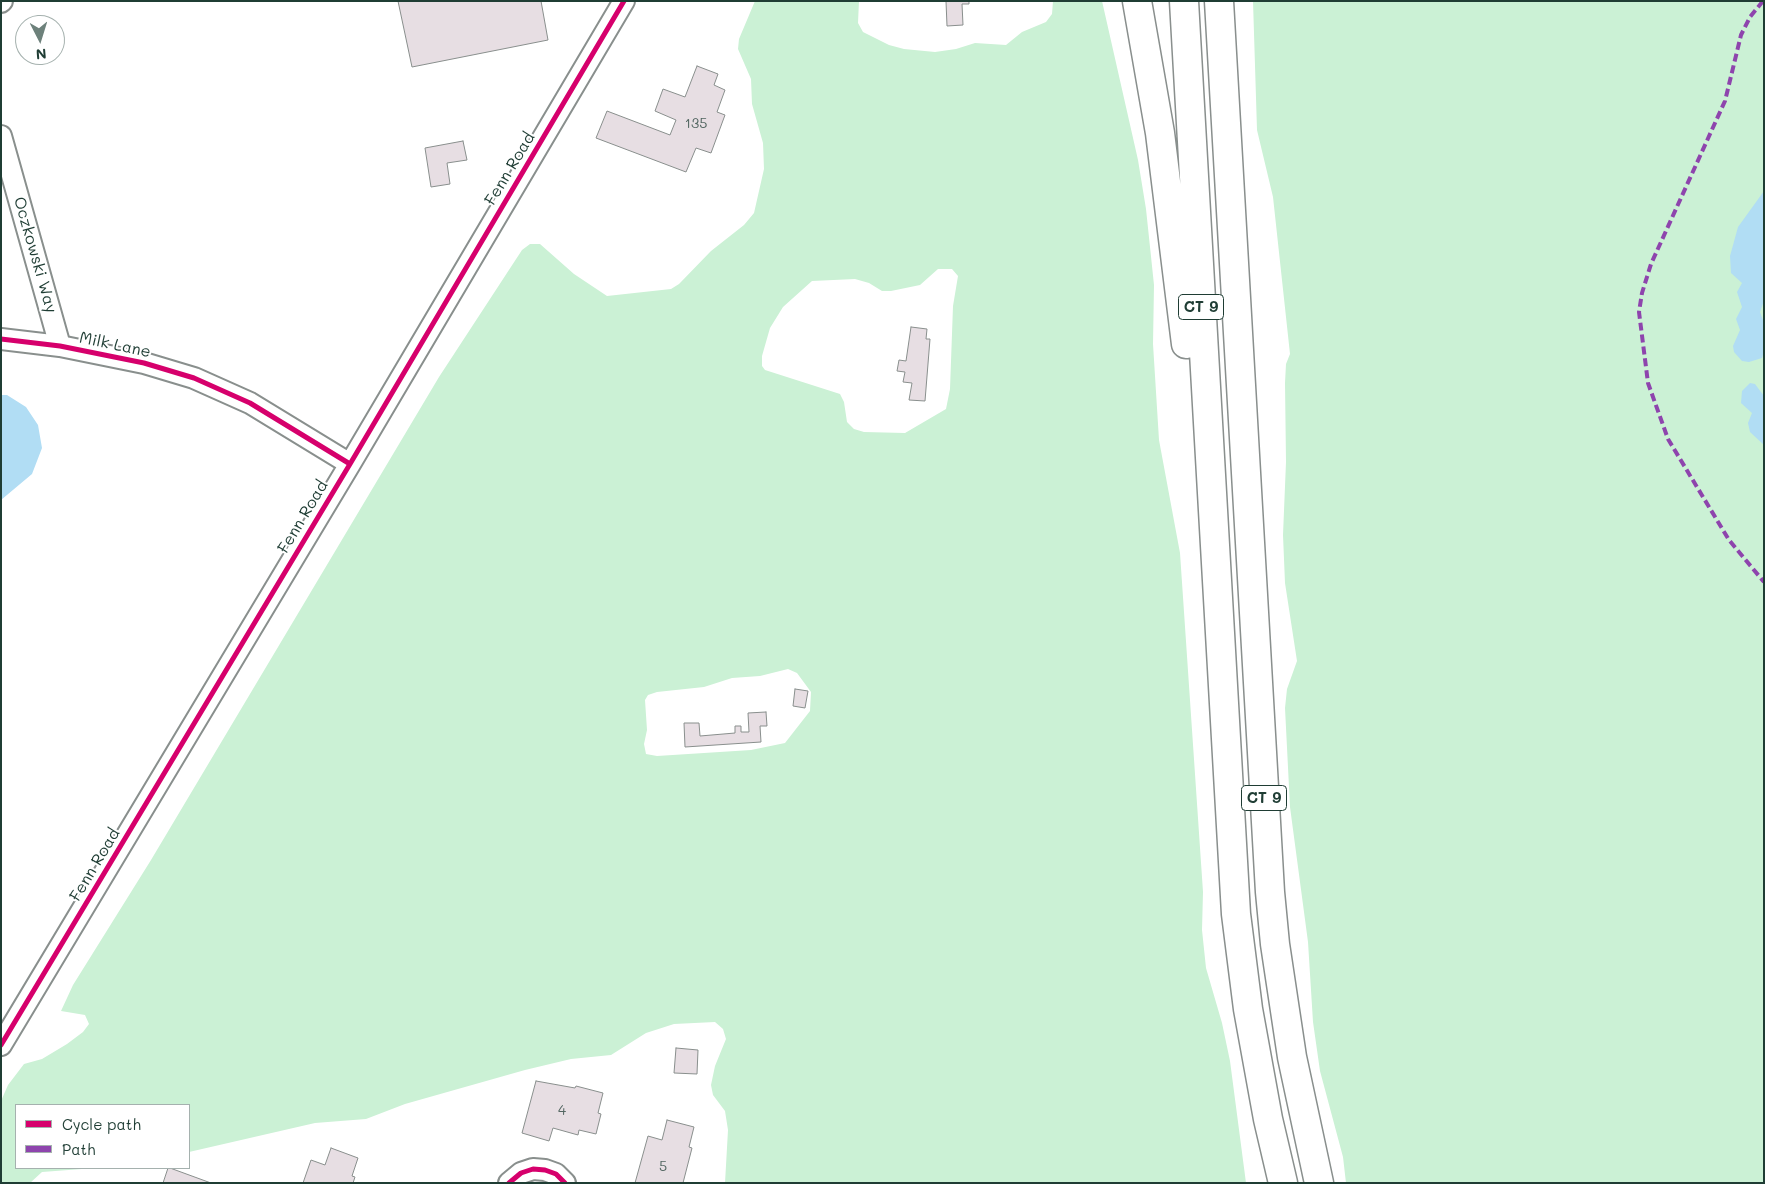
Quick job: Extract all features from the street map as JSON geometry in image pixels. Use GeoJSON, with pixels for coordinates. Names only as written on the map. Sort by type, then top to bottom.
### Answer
{"type":"FeatureCollection","features":[{"type":"Feature","properties":{"kind":"highway"},"geometry":{"type":"LineString","coordinates":[[1137,1],[1154,94],[1174,239],[1189,368],[1201,530],[1218,612]]}},
{"type":"Feature","properties":{"kind":"highway","name":"CT 9"},"geometry":{"type":"LineString","coordinates":[[1184,1],[1232,853],[1241,954],[1259,1073],[1283,1183]]}},
{"type":"Feature","properties":{"kind":"highway","name":"CT 9"},"geometry":{"type":"LineString","coordinates":[[1220,1],[1270,892],[1275,944],[1292,1057],[1319,1183]]}},
{"type":"Feature","properties":{"kind":"street","name":"Fenn Road"},"geometry":{"type":"LineString","coordinates":[[1,1044],[350,464],[624,1]]}},
{"type":"Feature","properties":{"kind":"street","name":"Oczkowski Way"},"geometry":{"type":"LineString","coordinates":[[1,136],[60,346]]}},
{"type":"Feature","properties":{"kind":"street","name":"Milk Lane"},"geometry":{"type":"LineString","coordinates":[[1,339],[60,346],[144,363],[194,378],[250,403],[350,464]]}},
{"type":"Feature","properties":{"kind":"street"},"geometry":{"type":"LineString","coordinates":[[509,1183],[521,1173],[533,1169],[545,1170],[556,1174],[566,1183]]}},
{"type":"Feature","properties":{"kind":"green space"},"geometry":{"type":"Polygon","coordinates":[[[755,1],[859,1],[858,23],[863,32],[889,45],[904,49],[935,52],[956,49],[975,43],[1006,45],[1022,32],[1046,22],[1052,14],[1053,1],[1102,1],[1138,160],[1146,209],[1154,285],[1153,344],[1159,440],[1180,553],[1203,892],[1202,930],[1206,968],[1222,1023],[1230,1061],[1246,1183],[725,1183],[728,1130],[725,1111],[713,1095],[711,1085],[715,1066],[726,1039],[723,1029],[715,1022],[674,1024],[646,1033],[611,1055],[571,1059],[525,1070],[405,1104],[366,1119],[315,1123],[190,1152],[190,1104],[15,1104],[15,1169],[82,1169],[42,1172],[30,1183],[1,1183],[1,1101],[8,1085],[24,1064],[42,1059],[67,1044],[83,1032],[89,1024],[85,1015],[61,1011],[73,985],[151,860],[439,377],[522,250],[530,244],[540,244],[574,274],[607,296],[671,289],[679,284],[711,251],[744,225],[754,213],[764,169],[763,143],[752,104],[751,79],[738,49],[739,39],[755,1]],[[938,269],[920,285],[891,291],[882,291],[869,283],[855,279],[812,281],[783,307],[770,328],[762,356],[762,366],[765,370],[840,394],[844,402],[847,422],[854,429],[864,432],[905,433],[946,409],[950,389],[953,306],[958,276],[952,269],[938,269]],[[788,669],[760,676],[732,678],[704,687],[657,692],[648,695],[645,700],[647,730],[644,744],[646,754],[657,756],[751,750],[785,743],[810,711],[811,692],[797,673],[788,669]]]}},
{"type":"Feature","properties":{"kind":"green space"},"geometry":{"type":"Polygon","coordinates":[[[1253,1],[1764,1],[1764,1183],[1346,1183],[1343,1157],[1320,1071],[1313,1022],[1308,942],[1290,807],[1285,708],[1287,689],[1297,661],[1285,583],[1283,535],[1286,462],[1285,383],[1286,364],[1290,354],[1273,197],[1257,130],[1253,1]]]}},
{"type":"Feature","properties":{"kind":"water"},"geometry":{"type":"Polygon","coordinates":[[[1764,191],[1764,301],[1760,312],[1764,323],[1764,351],[1762,358],[1749,362],[1742,361],[1734,352],[1733,346],[1740,330],[1736,319],[1742,307],[1737,292],[1742,283],[1731,273],[1730,256],[1738,227],[1764,191]]]}},
{"type":"Feature","properties":{"kind":"water"},"geometry":{"type":"Polygon","coordinates":[[[1750,383],[1755,384],[1764,396],[1764,445],[1750,432],[1748,423],[1752,413],[1741,403],[1742,391],[1750,383]]]}},
{"type":"Feature","properties":{"kind":"water"},"geometry":{"type":"Polygon","coordinates":[[[1,395],[7,395],[26,407],[38,425],[42,448],[32,474],[1,500],[1,395]]]}},
{"type":"Feature","properties":{"kind":"building"},"geometry":{"type":"Polygon","coordinates":[[[398,1],[541,1],[548,40],[412,67],[398,1]]]}},
{"type":"Feature","properties":{"kind":"building"},"geometry":{"type":"Polygon","coordinates":[[[946,1],[969,1],[969,4],[962,4],[963,25],[947,26],[946,1]]]}},
{"type":"Feature","properties":{"kind":"building"},"geometry":{"type":"Polygon","coordinates":[[[697,66],[718,74],[714,85],[725,90],[717,112],[725,115],[711,153],[696,148],[686,172],[596,138],[607,111],[670,135],[676,120],[655,111],[663,89],[685,97],[697,66]]]}},
{"type":"Feature","properties":{"kind":"building"},"geometry":{"type":"Polygon","coordinates":[[[463,141],[467,160],[447,163],[450,184],[431,187],[425,148],[463,141]]]}},
{"type":"Feature","properties":{"kind":"building"},"geometry":{"type":"Polygon","coordinates":[[[911,327],[927,329],[926,339],[930,339],[925,401],[909,400],[912,383],[903,382],[905,372],[897,371],[899,360],[906,361],[911,327]]]}},
{"type":"Feature","properties":{"kind":"building"},"geometry":{"type":"Polygon","coordinates":[[[795,689],[808,691],[805,708],[793,706],[795,689]]]}},
{"type":"Feature","properties":{"kind":"building"},"geometry":{"type":"Polygon","coordinates":[[[766,712],[767,726],[760,726],[761,742],[685,747],[684,723],[699,723],[700,736],[735,733],[735,726],[741,726],[741,732],[749,732],[748,713],[766,712]]]}},
{"type":"Feature","properties":{"kind":"building"},"geometry":{"type":"Polygon","coordinates":[[[676,1048],[698,1050],[697,1074],[674,1073],[676,1048]]]}},
{"type":"Feature","properties":{"kind":"building"},"geometry":{"type":"Polygon","coordinates":[[[536,1081],[575,1088],[576,1086],[603,1093],[598,1113],[601,1114],[596,1134],[579,1130],[578,1135],[553,1128],[549,1141],[522,1133],[536,1081]]]}},
{"type":"Feature","properties":{"kind":"building"},"geometry":{"type":"Polygon","coordinates":[[[667,1120],[694,1127],[689,1147],[692,1148],[683,1183],[635,1183],[648,1136],[662,1140],[667,1120]]]}},
{"type":"Feature","properties":{"kind":"building"},"geometry":{"type":"Polygon","coordinates":[[[331,1148],[358,1158],[352,1176],[355,1177],[353,1183],[303,1183],[311,1160],[325,1165],[331,1148]]]}},
{"type":"Feature","properties":{"kind":"building"},"geometry":{"type":"Polygon","coordinates":[[[168,1169],[173,1169],[211,1183],[163,1183],[168,1169]]]}},
{"type":"Feature","properties":{"kind":"marked path"},"geometry":{"type":"LineString","coordinates":[[1763,1],[1750,17],[1741,35],[1725,101],[1651,264],[1642,293],[1639,312],[1648,383],[1668,439],[1729,540],[1764,582]]}},
{"type":"Feature","properties":{"kind":"cycle path"},"geometry":{"type":"LineString","coordinates":[[1,1045],[350,464],[624,1]]}},
{"type":"Feature","properties":{"kind":"cycle path"},"geometry":{"type":"LineString","coordinates":[[1,339],[60,346],[144,363],[194,378],[250,403],[350,464]]}},
{"type":"Feature","properties":{"kind":"cycle path"},"geometry":{"type":"LineString","coordinates":[[509,1183],[521,1173],[533,1169],[545,1170],[556,1174],[565,1183]]}}]}
